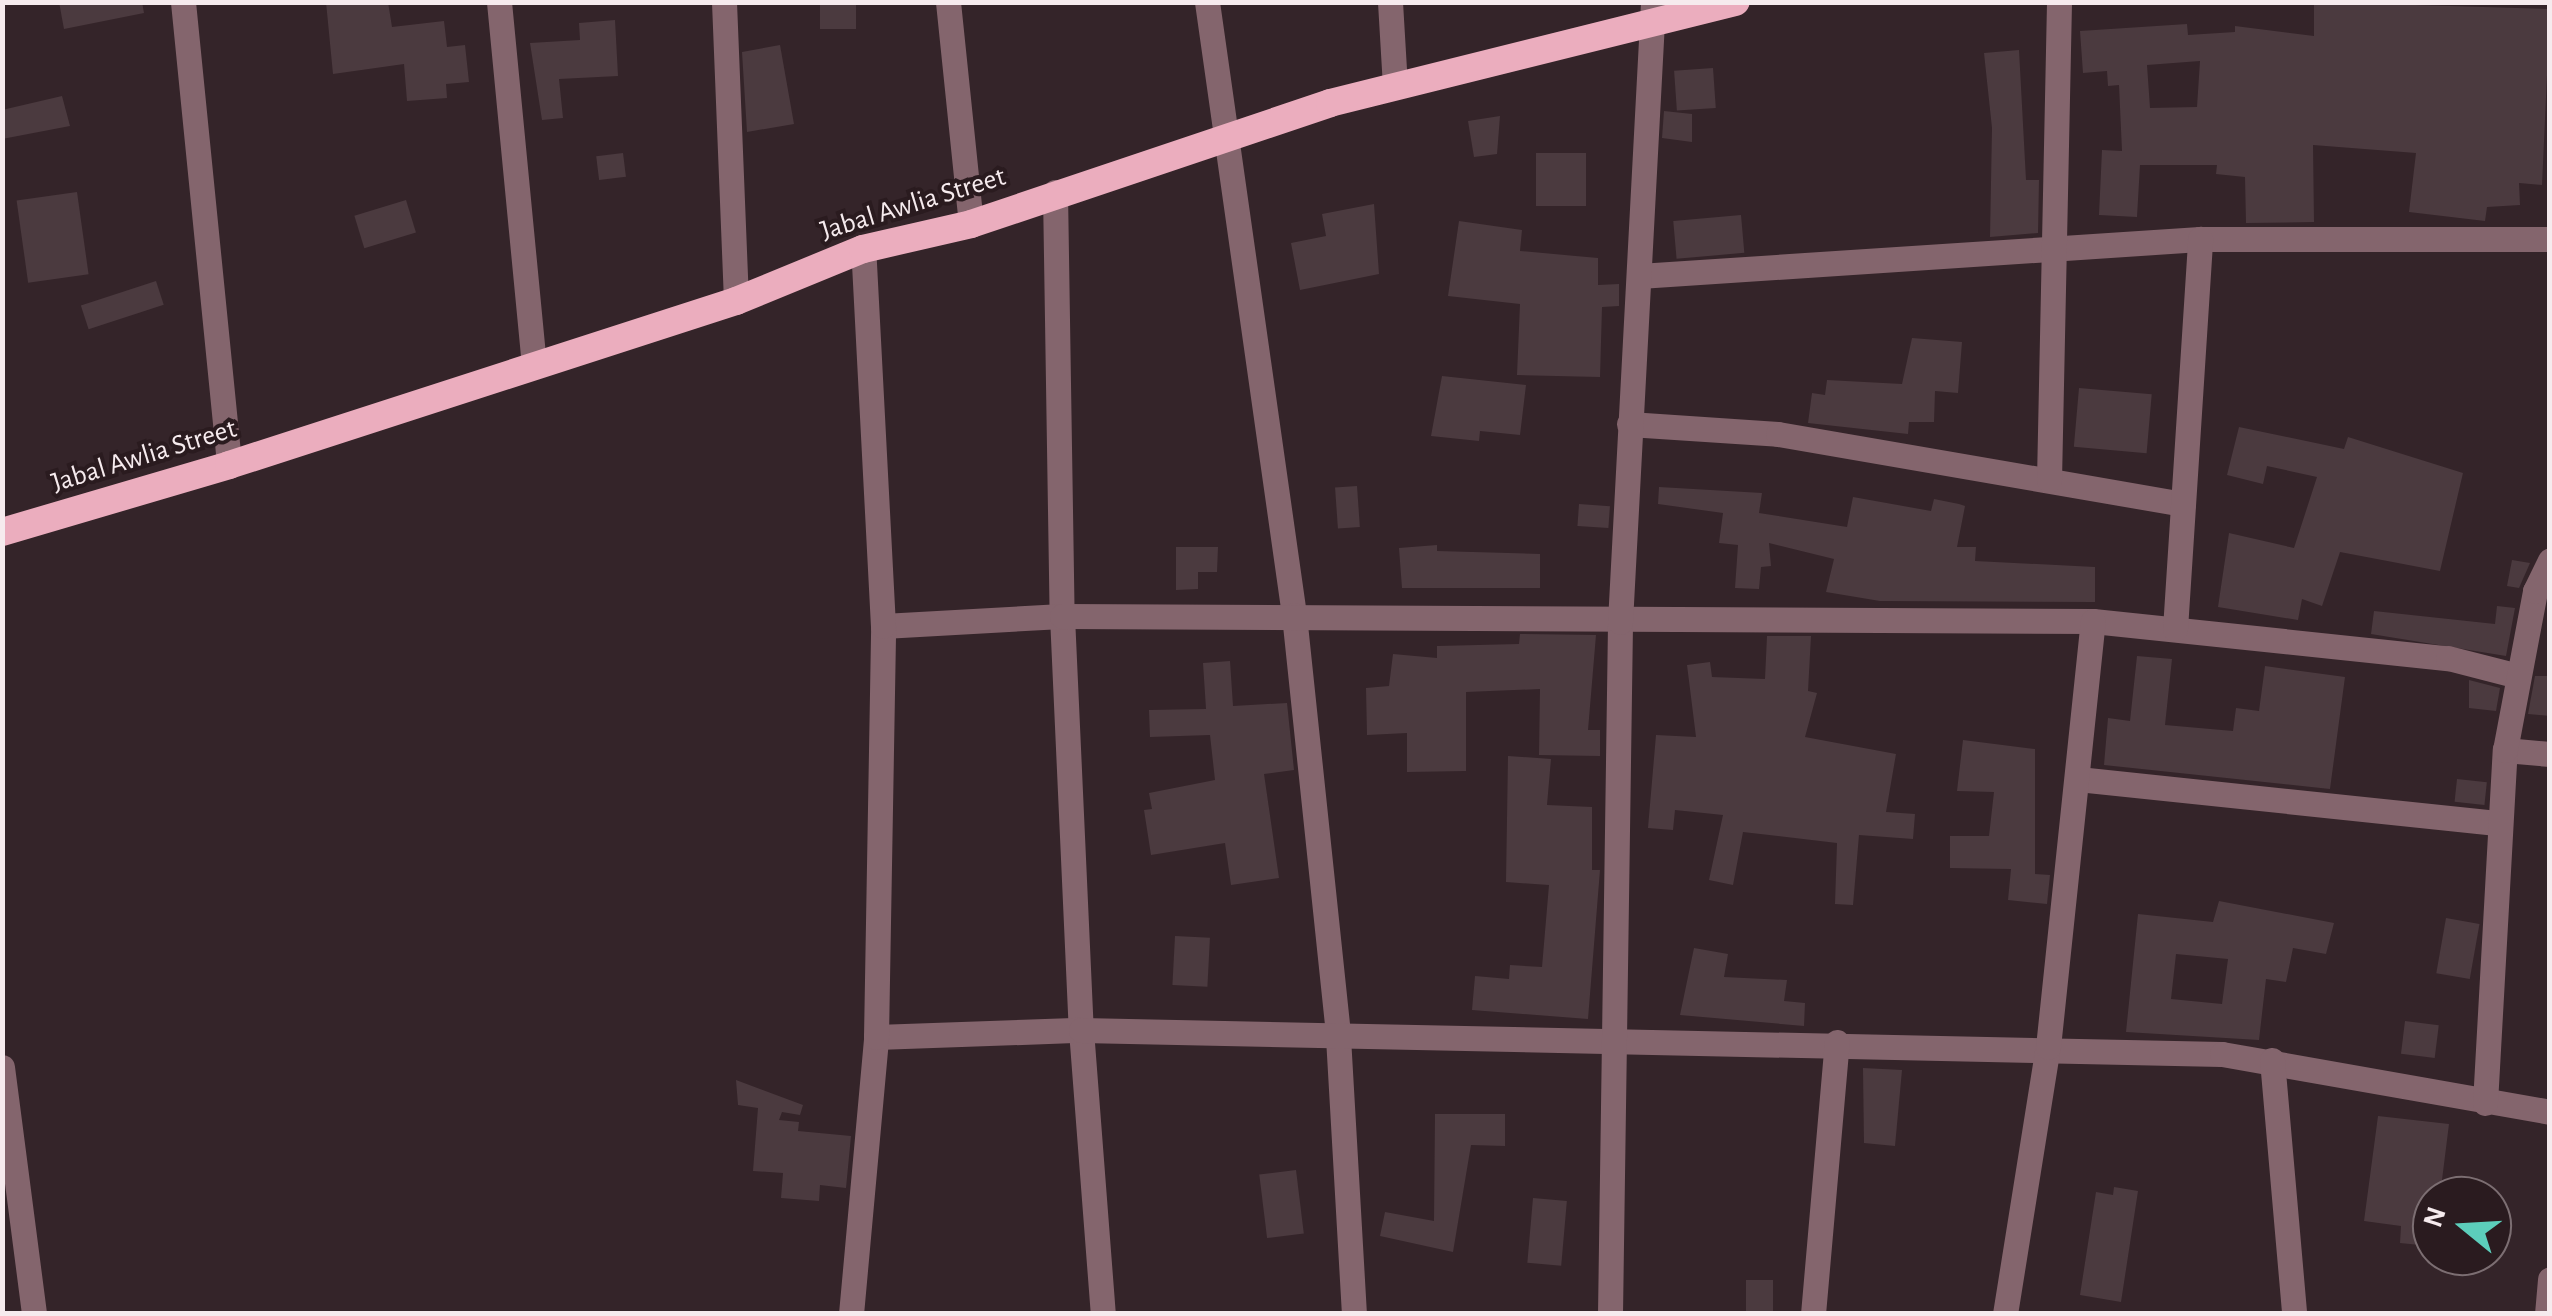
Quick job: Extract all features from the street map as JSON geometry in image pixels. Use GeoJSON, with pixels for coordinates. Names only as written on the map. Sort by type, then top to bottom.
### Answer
{"type":"FeatureCollection","features":[{"type":"Feature","properties":{"kind":"highway","name":"Jabal Awlia Street"},"geometry":{"type":"LineString","coordinates":[[2,532],[228,466],[736,301],[863,248],[971,224],[1224,137],[1653,12],[1736,2]]}},
{"type":"Feature","properties":{"kind":"street"},"geometry":{"type":"LineString","coordinates":[[184,2],[228,466]]}},
{"type":"Feature","properties":{"kind":"street"},"geometry":{"type":"LineString","coordinates":[[499,2],[534,365]]}},
{"type":"Feature","properties":{"kind":"street"},"geometry":{"type":"LineString","coordinates":[[724,2],[736,301]]}},
{"type":"Feature","properties":{"kind":"street"},"geometry":{"type":"LineString","coordinates":[[948,2],[971,224]]}},
{"type":"Feature","properties":{"kind":"street"},"geometry":{"type":"LineString","coordinates":[[1207,2],[1294,615],[1338,1037],[1354,1314]]}},
{"type":"Feature","properties":{"kind":"street"},"geometry":{"type":"LineString","coordinates":[[1390,2],[1395,86]]}},
{"type":"Feature","properties":{"kind":"street"},"geometry":{"type":"LineString","coordinates":[[2048,480],[2058,2]]}},
{"type":"Feature","properties":{"kind":"street"},"geometry":{"type":"LineString","coordinates":[[1610,1314],[1620,622],[1653,12]]}},
{"type":"Feature","properties":{"kind":"street"},"geometry":{"type":"LineString","coordinates":[[1055,192],[1062,616],[1080,1030],[1104,1314]]}},
{"type":"Feature","properties":{"kind":"street"},"geometry":{"type":"LineString","coordinates":[[1640,276],[2200,239],[2550,239]]}},
{"type":"Feature","properties":{"kind":"street"},"geometry":{"type":"LineString","coordinates":[[2174,628],[2200,239]]}},
{"type":"Feature","properties":{"kind":"street"},"geometry":{"type":"LineString","coordinates":[[851,1314],[876,1036],[883,626],[863,248]]}},
{"type":"Feature","properties":{"kind":"street"},"geometry":{"type":"LineString","coordinates":[[1629,424],[1778,434],[2184,504]]}},
{"type":"Feature","properties":{"kind":"street"},"geometry":{"type":"LineString","coordinates":[[2486,1103],[2497,824],[2505,750],[2535,590],[2550,560]]}},
{"type":"Feature","properties":{"kind":"street"},"geometry":{"type":"LineString","coordinates":[[883,626],[1062,616],[1294,615],[1620,622],[2093,620],[2448,658],[2518,676]]}},
{"type":"Feature","properties":{"kind":"street"},"geometry":{"type":"LineString","coordinates":[[2005,1314],[2048,1047],[2093,620]]}},
{"type":"Feature","properties":{"kind":"street"},"geometry":{"type":"LineString","coordinates":[[2505,750],[2550,754]]}},
{"type":"Feature","properties":{"kind":"street"},"geometry":{"type":"LineString","coordinates":[[2078,779],[2497,824]]}},
{"type":"Feature","properties":{"kind":"street"},"geometry":{"type":"LineString","coordinates":[[876,1036],[1080,1030],[2048,1047],[2272,1060],[2550,1112]]}},
{"type":"Feature","properties":{"kind":"street"},"geometry":{"type":"LineString","coordinates":[[1813,1314],[1837,1042]]}},
{"type":"Feature","properties":{"kind":"street"},"geometry":{"type":"LineString","coordinates":[[2272,1060],[2294,1314]]}},
{"type":"Feature","properties":{"kind":"street"},"geometry":{"type":"LineString","coordinates":[[2,1067],[34,1314]]}},
{"type":"Feature","properties":{"kind":"street"},"geometry":{"type":"LineString","coordinates":[[2548,1314],[2550,1279]]}},
{"type":"Feature","properties":{"kind":"building"},"geometry":{"type":"Polygon","coordinates":[[[59,2],[142,2],[144,13],[64,29],[59,2]]]}},
{"type":"Feature","properties":{"kind":"building"},"geometry":{"type":"Polygon","coordinates":[[[326,2],[388,2],[392,27],[444,21],[447,47],[465,45],[469,82],[446,84],[447,98],[407,101],[404,64],[333,74],[326,2]]]}},
{"type":"Feature","properties":{"kind":"building"},"geometry":{"type":"Polygon","coordinates":[[[820,2],[856,2],[856,29],[820,29],[820,2]]]}},
{"type":"Feature","properties":{"kind":"building"},"geometry":{"type":"Polygon","coordinates":[[[2314,2],[2550,9],[2542,185],[2519,183],[2520,205],[2487,207],[2485,221],[2409,212],[2416,153],[2313,145],[2314,222],[2246,223],[2245,177],[2216,174],[2217,165],[2140,165],[2137,217],[2099,215],[2102,150],[2122,151],[2119,85],[2108,86],[2107,71],[2083,73],[2080,31],[2187,24],[2188,35],[2235,32],[2235,26],[2314,36],[2314,2]],[[2200,61],[2147,65],[2150,108],[2197,107],[2200,61]]]}},
{"type":"Feature","properties":{"kind":"building"},"geometry":{"type":"Polygon","coordinates":[[[615,20],[618,76],[559,79],[563,118],[542,120],[530,43],[580,40],[579,23],[615,20]]]}},
{"type":"Feature","properties":{"kind":"building"},"geometry":{"type":"Polygon","coordinates":[[[780,45],[794,124],[747,132],[742,52],[780,45]]]}},
{"type":"Feature","properties":{"kind":"building"},"geometry":{"type":"Polygon","coordinates":[[[2019,50],[2026,180],[2039,180],[2038,233],[1990,237],[1992,128],[1984,53],[2019,50]]]}},
{"type":"Feature","properties":{"kind":"building"},"geometry":{"type":"Polygon","coordinates":[[[1713,68],[1716,108],[1677,111],[1674,71],[1713,68]]]}},
{"type":"Feature","properties":{"kind":"building"},"geometry":{"type":"Polygon","coordinates":[[[62,96],[70,126],[2,139],[2,110],[62,96]]]}},
{"type":"Feature","properties":{"kind":"building"},"geometry":{"type":"Polygon","coordinates":[[[1664,111],[1692,114],[1692,142],[1662,138],[1664,111]]]}},
{"type":"Feature","properties":{"kind":"building"},"geometry":{"type":"Polygon","coordinates":[[[1500,116],[1497,154],[1474,157],[1468,121],[1500,116]]]}},
{"type":"Feature","properties":{"kind":"building"},"geometry":{"type":"Polygon","coordinates":[[[623,153],[626,177],[599,180],[596,156],[623,153]]]}},
{"type":"Feature","properties":{"kind":"building"},"geometry":{"type":"Polygon","coordinates":[[[1536,153],[1586,153],[1586,206],[1536,206],[1536,153]]]}},
{"type":"Feature","properties":{"kind":"building"},"geometry":{"type":"Polygon","coordinates":[[[77,192],[89,274],[28,283],[17,200],[77,192]]]}},
{"type":"Feature","properties":{"kind":"building"},"geometry":{"type":"Polygon","coordinates":[[[406,200],[416,233],[364,248],[354,216],[406,200]]]}},
{"type":"Feature","properties":{"kind":"building"},"geometry":{"type":"Polygon","coordinates":[[[1374,204],[1379,274],[1300,290],[1291,243],[1326,236],[1322,214],[1374,204]]]}},
{"type":"Feature","properties":{"kind":"building"},"geometry":{"type":"Polygon","coordinates":[[[1741,215],[1744,253],[1677,259],[1673,221],[1741,215]]]}},
{"type":"Feature","properties":{"kind":"building"},"geometry":{"type":"Polygon","coordinates":[[[1459,221],[1522,230],[1520,251],[1598,258],[1598,285],[1619,284],[1619,306],[1602,307],[1600,377],[1517,375],[1520,304],[1448,296],[1459,221]]]}},
{"type":"Feature","properties":{"kind":"building"},"geometry":{"type":"Polygon","coordinates":[[[156,281],[164,305],[89,329],[81,305],[156,281]]]}},
{"type":"Feature","properties":{"kind":"building"},"geometry":{"type":"Polygon","coordinates":[[[1912,338],[1962,342],[1958,393],[1935,391],[1934,422],[1909,422],[1908,434],[1808,423],[1812,393],[1825,395],[1827,380],[1902,384],[1912,338]]]}},
{"type":"Feature","properties":{"kind":"building"},"geometry":{"type":"Polygon","coordinates":[[[1442,376],[1526,385],[1520,435],[1480,431],[1479,441],[1431,436],[1442,376]]]}},
{"type":"Feature","properties":{"kind":"building"},"geometry":{"type":"Polygon","coordinates":[[[2079,388],[2152,394],[2147,453],[2074,447],[2079,388]]]}},
{"type":"Feature","properties":{"kind":"building"},"geometry":{"type":"Polygon","coordinates":[[[2239,427],[2344,449],[2348,437],[2463,473],[2440,571],[2340,552],[2322,606],[2302,599],[2298,620],[2218,607],[2229,533],[2294,548],[2317,477],[2267,466],[2263,484],[2227,475],[2239,427]]]}},
{"type":"Feature","properties":{"kind":"building"},"geometry":{"type":"Polygon","coordinates":[[[1357,486],[1360,527],[1338,528],[1335,488],[1357,486]]]}},
{"type":"Feature","properties":{"kind":"building"},"geometry":{"type":"Polygon","coordinates":[[[1659,487],[1762,493],[1759,513],[1847,527],[1853,497],[1931,511],[1934,499],[1959,504],[1965,506],[1957,547],[1976,547],[1975,561],[2095,567],[2095,602],[1880,601],[1826,592],[1834,559],[1769,543],[1771,566],[1761,567],[1759,589],[1735,588],[1738,545],[1719,543],[1723,513],[1658,504],[1659,487]]]}},
{"type":"Feature","properties":{"kind":"building"},"geometry":{"type":"Polygon","coordinates":[[[1579,504],[1610,506],[1608,528],[1577,526],[1579,504]]]}},
{"type":"Feature","properties":{"kind":"building"},"geometry":{"type":"Polygon","coordinates":[[[1437,545],[1437,551],[1540,554],[1540,588],[1402,588],[1399,548],[1437,545]]]}},
{"type":"Feature","properties":{"kind":"building"},"geometry":{"type":"Polygon","coordinates":[[[1176,547],[1218,547],[1217,572],[1198,572],[1198,589],[1176,590],[1176,547]]]}},
{"type":"Feature","properties":{"kind":"building"},"geometry":{"type":"Polygon","coordinates":[[[2512,560],[2530,563],[2519,588],[2507,586],[2512,560]]]}},
{"type":"Feature","properties":{"kind":"building"},"geometry":{"type":"Polygon","coordinates":[[[2497,606],[2515,608],[2506,656],[2371,634],[2374,611],[2495,624],[2497,606]]]}},
{"type":"Feature","properties":{"kind":"building"},"geometry":{"type":"Polygon","coordinates":[[[1520,634],[1596,635],[1588,730],[1600,730],[1600,756],[1539,755],[1540,689],[1466,692],[1466,771],[1407,772],[1407,733],[1367,735],[1366,688],[1389,686],[1393,654],[1437,658],[1437,646],[1519,644],[1520,634]]]}},
{"type":"Feature","properties":{"kind":"building"},"geometry":{"type":"Polygon","coordinates":[[[1767,636],[1811,636],[1808,691],[1817,693],[1805,737],[1896,754],[1886,812],[1915,814],[1913,839],[1859,835],[1853,905],[1835,904],[1837,843],[1743,832],[1733,885],[1709,880],[1723,815],[1675,810],[1673,830],[1648,828],[1656,735],[1696,737],[1687,665],[1710,662],[1712,677],[1765,679],[1767,636]]]}},
{"type":"Feature","properties":{"kind":"building"},"geometry":{"type":"Polygon","coordinates":[[[2137,656],[2172,659],[2165,725],[2233,731],[2236,708],[2259,711],[2265,666],[2345,677],[2330,789],[2104,765],[2108,718],[2130,721],[2137,656]]]}},
{"type":"Feature","properties":{"kind":"building"},"geometry":{"type":"Polygon","coordinates":[[[1230,661],[1233,706],[1287,703],[1294,770],[1264,774],[1279,878],[1231,885],[1225,843],[1151,855],[1144,810],[1152,809],[1149,793],[1215,780],[1210,735],[1150,737],[1149,710],[1206,709],[1203,663],[1230,661]]]}},
{"type":"Feature","properties":{"kind":"building"},"geometry":{"type":"Polygon","coordinates":[[[2535,676],[2550,676],[2550,716],[2528,714],[2535,676]]]}},
{"type":"Feature","properties":{"kind":"building"},"geometry":{"type":"Polygon","coordinates":[[[2469,680],[2500,688],[2496,711],[2469,708],[2469,680]]]}},
{"type":"Feature","properties":{"kind":"building"},"geometry":{"type":"Polygon","coordinates":[[[1963,740],[2035,749],[2035,874],[2050,875],[2047,904],[2008,900],[2011,869],[1950,868],[1950,836],[1989,836],[1994,792],[1957,791],[1963,740]]]}},
{"type":"Feature","properties":{"kind":"building"},"geometry":{"type":"Polygon","coordinates":[[[1508,756],[1551,759],[1547,805],[1592,807],[1592,870],[1600,870],[1588,1019],[1472,1010],[1475,976],[1509,979],[1510,965],[1542,967],[1549,885],[1506,882],[1508,756]]]}},
{"type":"Feature","properties":{"kind":"building"},"geometry":{"type":"Polygon","coordinates":[[[2457,779],[2487,782],[2484,805],[2455,802],[2457,779]]]}},
{"type":"Feature","properties":{"kind":"building"},"geometry":{"type":"Polygon","coordinates":[[[2219,901],[2334,923],[2326,954],[2293,948],[2286,982],[2266,979],[2259,1040],[2126,1032],[2138,914],[2213,922],[2219,901]],[[2176,954],[2171,999],[2222,1004],[2228,959],[2176,954]]]}},
{"type":"Feature","properties":{"kind":"building"},"geometry":{"type":"Polygon","coordinates":[[[2446,918],[2479,924],[2470,979],[2436,973],[2446,918]]]}},
{"type":"Feature","properties":{"kind":"building"},"geometry":{"type":"Polygon","coordinates":[[[1175,936],[1210,938],[1207,987],[1172,985],[1175,936]]]}},
{"type":"Feature","properties":{"kind":"building"},"geometry":{"type":"Polygon","coordinates":[[[1694,948],[1728,954],[1724,977],[1787,980],[1784,1001],[1805,1003],[1804,1026],[1680,1015],[1694,948]]]}},
{"type":"Feature","properties":{"kind":"building"},"geometry":{"type":"Polygon","coordinates":[[[2405,1021],[2439,1025],[2435,1058],[2401,1054],[2405,1021]]]}},
{"type":"Feature","properties":{"kind":"building"},"geometry":{"type":"Polygon","coordinates":[[[1863,1068],[1902,1070],[1895,1146],[1864,1143],[1863,1068]]]}},
{"type":"Feature","properties":{"kind":"building"},"geometry":{"type":"Polygon","coordinates":[[[736,1080],[803,1105],[800,1115],[782,1112],[779,1120],[799,1122],[798,1131],[851,1136],[846,1188],[820,1185],[819,1201],[781,1198],[783,1173],[753,1171],[758,1108],[738,1105],[736,1080]]]}},
{"type":"Feature","properties":{"kind":"building"},"geometry":{"type":"Polygon","coordinates":[[[1435,1114],[1505,1114],[1505,1146],[1471,1145],[1453,1252],[1380,1236],[1385,1212],[1434,1221],[1435,1114]]]}},
{"type":"Feature","properties":{"kind":"building"},"geometry":{"type":"Polygon","coordinates":[[[2378,1116],[2449,1124],[2442,1176],[2412,1176],[2412,1244],[2400,1243],[2401,1226],[2364,1221],[2378,1116]]]}},
{"type":"Feature","properties":{"kind":"building"},"geometry":{"type":"Polygon","coordinates":[[[1296,1170],[1304,1234],[1267,1238],[1259,1175],[1296,1170]]]}},
{"type":"Feature","properties":{"kind":"building"},"geometry":{"type":"Polygon","coordinates":[[[2114,1187],[2138,1191],[2121,1302],[2080,1295],[2096,1192],[2113,1195],[2114,1187]]]}},
{"type":"Feature","properties":{"kind":"building"},"geometry":{"type":"Polygon","coordinates":[[[1533,1198],[1567,1201],[1561,1266],[1527,1263],[1533,1198]]]}},
{"type":"Feature","properties":{"kind":"building"},"geometry":{"type":"Polygon","coordinates":[[[1746,1280],[1773,1280],[1773,1314],[1746,1314],[1746,1280]]]}}]}
